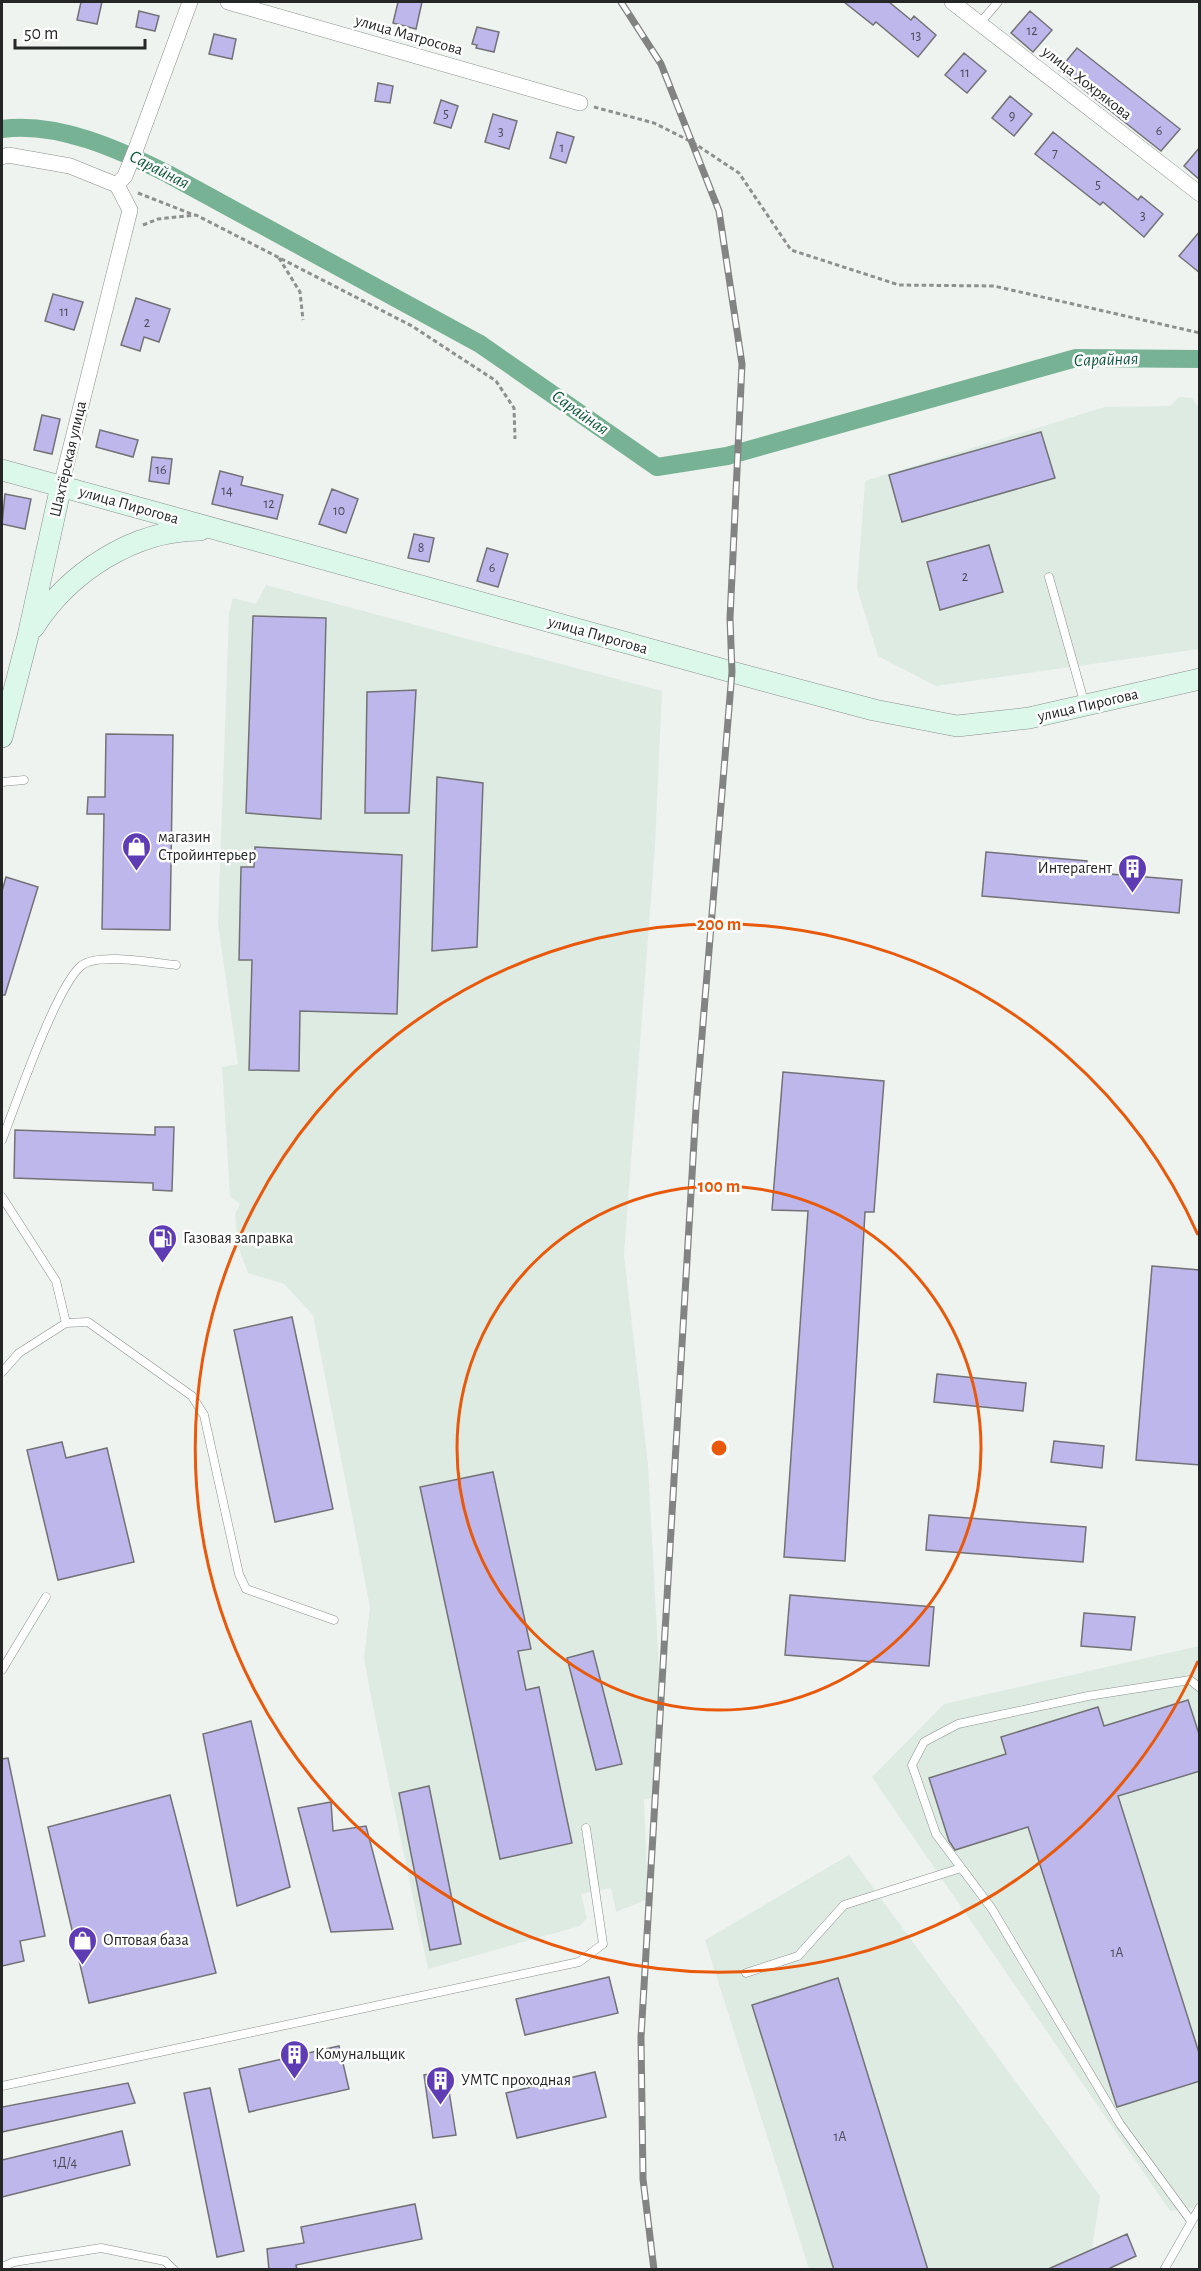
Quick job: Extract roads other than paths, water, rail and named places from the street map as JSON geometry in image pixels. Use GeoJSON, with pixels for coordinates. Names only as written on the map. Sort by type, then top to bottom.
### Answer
{"type":"FeatureCollection","features":[{"type":"Feature","properties":{"kind":"main road","name":"улица Пирогова"},"geometry":{"type":"LineString","coordinates":[[2,470],[874,710],[957,726],[1029,718],[1200,679]]}},
{"type":"Feature","properties":{"kind":"main road","name":"Шахтёрская улица"},"geometry":{"type":"LineString","coordinates":[[2,736],[28,636],[61,486]]}},
{"type":"Feature","properties":{"kind":"main road"},"geometry":{"type":"LineString","coordinates":[[28,636],[44,612],[71,584],[122,549],[170,533],[219,529]]}},
{"type":"Feature","properties":{"kind":"street"},"geometry":{"type":"LineString","coordinates":[[2,157],[8,155],[70,166],[121,181],[137,146],[190,2]]}},
{"type":"Feature","properties":{"kind":"street","name":"улица Матросова"},"geometry":{"type":"LineString","coordinates":[[228,2],[580,103]]}},
{"type":"Feature","properties":{"kind":"street","name":"улица Хохрякова"},"geometry":{"type":"LineString","coordinates":[[952,2],[1200,194]]}},
{"type":"Feature","properties":{"kind":"street","name":"Шахтёрская улица"},"geometry":{"type":"LineString","coordinates":[[61,486],[122,234],[130,210],[121,181]]}},
{"type":"Feature","properties":{"kind":"lane"},"geometry":{"type":"LineString","coordinates":[[980,23],[998,2]]}},
{"type":"Feature","properties":{"kind":"lane"},"geometry":{"type":"LineString","coordinates":[[1049,577],[1085,707]]}},
{"type":"Feature","properties":{"kind":"lane"},"geometry":{"type":"LineString","coordinates":[[2,782],[24,780]]}},
{"type":"Feature","properties":{"kind":"lane"},"geometry":{"type":"LineString","coordinates":[[2,1140],[60,998],[82,966],[101,958],[176,965]]}},
{"type":"Feature","properties":{"kind":"lane"},"geometry":{"type":"LineString","coordinates":[[2,1197],[56,1281],[66,1323]]}},
{"type":"Feature","properties":{"kind":"lane"},"geometry":{"type":"LineString","coordinates":[[2,1372],[19,1353],[66,1323],[88,1322],[192,1396],[204,1415],[239,1574],[246,1589],[334,1620]]}},
{"type":"Feature","properties":{"kind":"lane"},"geometry":{"type":"LineString","coordinates":[[2,1670],[46,1597]]}},
{"type":"Feature","properties":{"kind":"lane"},"geometry":{"type":"LineString","coordinates":[[1191,2221],[1120,2124],[993,1910],[936,1834],[912,1765],[924,1742],[958,1724],[1088,1696],[1190,1680],[1200,1688]]}},
{"type":"Feature","properties":{"kind":"lane"},"geometry":{"type":"LineString","coordinates":[[2,2086],[579,1962],[603,1944],[586,1828]]}},
{"type":"Feature","properties":{"kind":"lane"},"geometry":{"type":"LineString","coordinates":[[746,1973],[798,1956],[844,1905],[961,1868]]}},
{"type":"Feature","properties":{"kind":"lane"},"geometry":{"type":"LineString","coordinates":[[1164,2270],[1200,2207]]}},
{"type":"Feature","properties":{"kind":"lane"},"geometry":{"type":"LineString","coordinates":[[2,2266],[100,2248],[165,2260],[174,2270]]}},
{"type":"Feature","properties":{"kind":"waterway","name":"Сарайная"},"geometry":{"type":"LineString","coordinates":[[2,129],[44,129],[66,133],[109,147],[168,174],[480,344],[657,467],[727,456],[1076,358],[1200,359]]}},
{"type":"Feature","properties":{"kind":"railway"},"geometry":{"type":"LineString","coordinates":[[621,2],[661,64],[719,211],[742,364],[730,618],[732,672],[696,1108],[641,2037],[643,2179],[654,2270]]}},
{"type":"Feature","properties":{"kind":"place","name":"магазин Стройинтерьер"},"geometry":{"type":"Point","coordinates":[137,872]}},
{"type":"Feature","properties":{"kind":"place","name":"Интерагент"},"geometry":{"type":"Point","coordinates":[1133,894]}},
{"type":"Feature","properties":{"kind":"place","name":"Газовая заправка"},"geometry":{"type":"Point","coordinates":[162,1264]}},
{"type":"Feature","properties":{"kind":"place","name":"Оптовая база"},"geometry":{"type":"Point","coordinates":[82,1966]}},
{"type":"Feature","properties":{"kind":"place","name":"Комунальщик"},"geometry":{"type":"Point","coordinates":[294,2080]}},
{"type":"Feature","properties":{"kind":"place","name":"УМТС проходная"},"geometry":{"type":"Point","coordinates":[440,2106]}}]}
